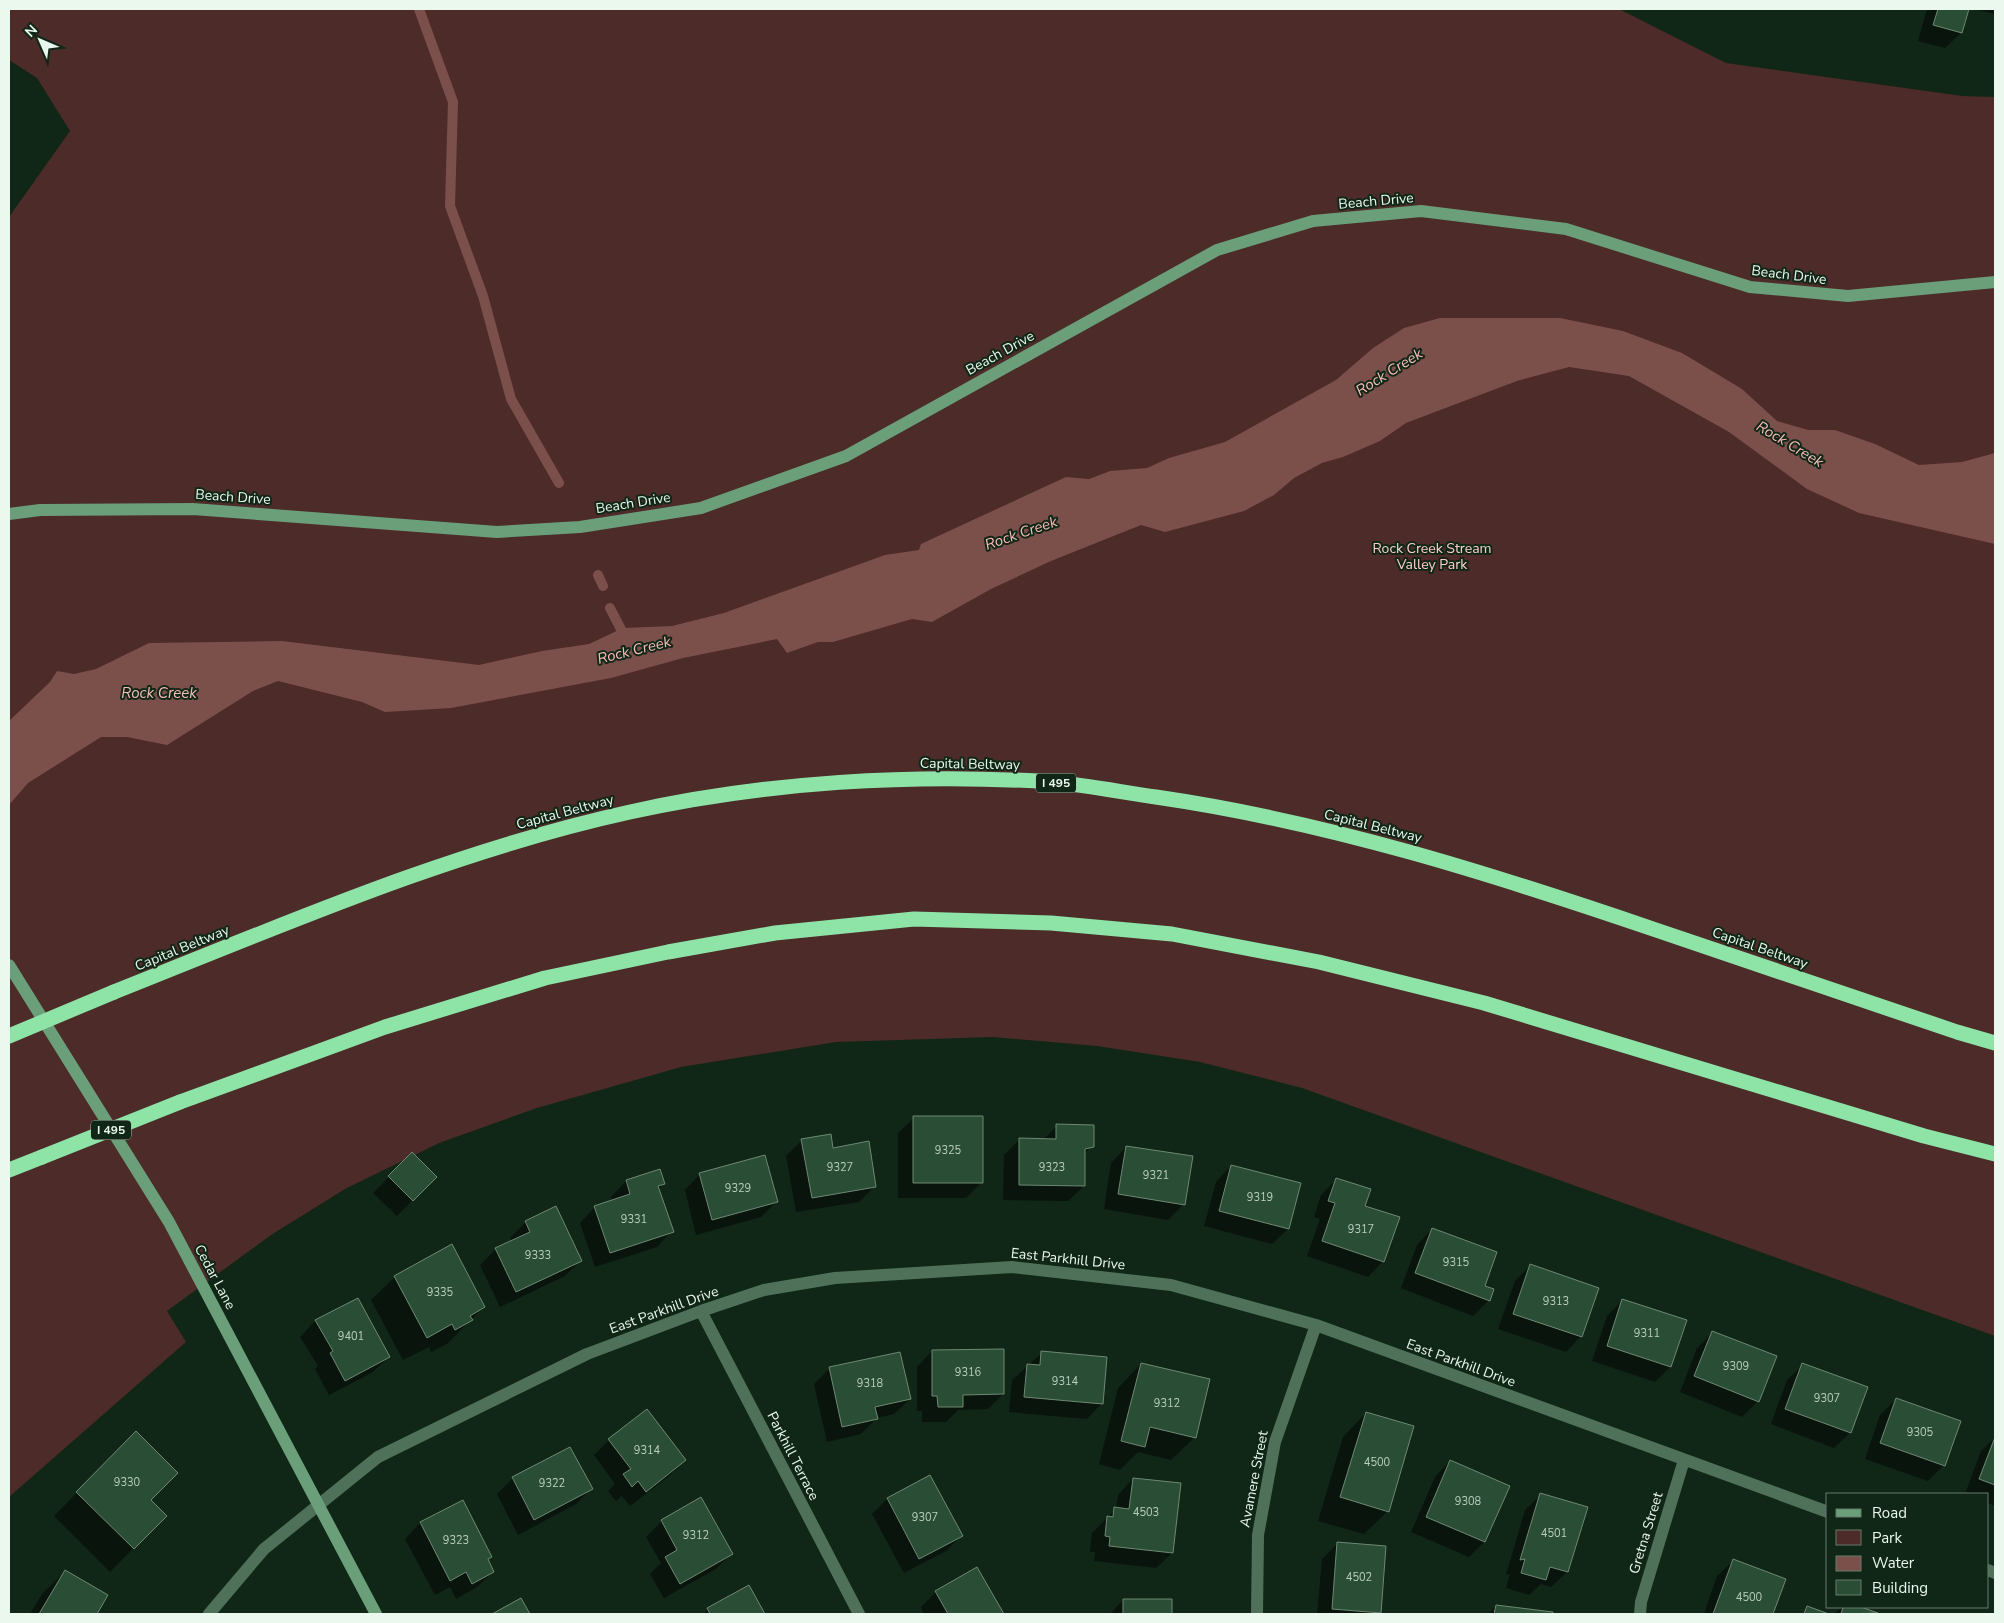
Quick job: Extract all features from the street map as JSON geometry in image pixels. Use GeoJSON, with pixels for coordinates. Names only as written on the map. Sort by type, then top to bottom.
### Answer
{"type":"FeatureCollection","features":[{"type":"Feature","properties":{"kind":"highway","name":"Capital Beltway"},"geometry":{"type":"LineString","coordinates":[[9,1036],[338,903],[486,849],[631,812],[760,790],[894,780],[1053,782],[1207,805],[1360,837],[1519,884],[1957,1032],[1995,1043]]}},
{"type":"Feature","properties":{"kind":"highway","name":"I 495"},"geometry":{"type":"LineString","coordinates":[[9,1170],[180,1102],[385,1027],[545,978],[775,932],[914,919],[1051,923],[1172,934],[1319,962],[1484,1003],[1924,1136],[1995,1154]]}},
{"type":"Feature","properties":{"kind":"street","name":"Beach Drive"},"geometry":{"type":"LineString","coordinates":[[9,514],[40,510],[193,509],[497,532],[580,527],[700,508],[846,456],[1217,250],[1313,221],[1421,212],[1566,229],[1750,287],[1848,296],[1995,282]]}},
{"type":"Feature","properties":{"kind":"street","name":"Cedar Lane"},"geometry":{"type":"LineString","coordinates":[[9,964],[169,1222],[320,1504],[376,1614]]}},
{"type":"Feature","properties":{"kind":"street","name":"East Parkhill Drive"},"geometry":{"type":"LineString","coordinates":[[209,1614],[264,1549],[378,1457],[587,1354],[701,1311],[764,1290],[835,1278],[1012,1266],[1171,1285],[1316,1325],[1826,1511]]}},
{"type":"Feature","properties":{"kind":"street","name":"Parkhill Terrace"},"geometry":{"type":"LineString","coordinates":[[701,1311],[859,1614]]}},
{"type":"Feature","properties":{"kind":"street","name":"Avamere Street"},"geometry":{"type":"LineString","coordinates":[[1257,1614],[1258,1535],[1275,1442],[1316,1325]]}},
{"type":"Feature","properties":{"kind":"street","name":"Gretna Street"},"geometry":{"type":"LineString","coordinates":[[1640,1614],[1641,1602],[1684,1460]]}},
{"type":"Feature","properties":{"kind":"green space","name":"Rock Creek Stream Valley Park"},"geometry":{"type":"Polygon","coordinates":[[[9,9],[1619,9],[1726,63],[1962,96],[1995,97],[1995,1336],[1302,1088],[1200,1062],[1097,1046],[993,1037],[836,1042],[681,1067],[537,1108],[439,1143],[345,1189],[271,1235],[167,1311],[186,1342],[9,1497],[9,217],[70,131],[37,78],[9,60],[9,9]]]}},
{"type":"Feature","properties":{"kind":"water","name":"Rock Creek"},"geometry":{"type":"Polygon","coordinates":[[[1440,318],[1560,318],[1623,331],[1682,353],[1742,389],[1777,421],[1808,430],[1835,430],[1875,444],[1919,465],[1962,462],[1995,453],[1995,544],[1859,513],[1807,489],[1729,432],[1629,376],[1569,367],[1517,381],[1406,423],[1380,441],[1343,457],[1322,463],[1294,478],[1274,495],[1244,511],[1165,532],[1141,525],[1051,561],[991,589],[932,622],[912,619],[833,642],[818,642],[787,653],[777,639],[683,658],[611,678],[451,708],[385,712],[362,702],[278,681],[253,691],[167,745],[127,737],[101,737],[28,783],[9,805],[9,721],[50,682],[57,671],[74,674],[96,669],[149,643],[282,641],[479,665],[542,651],[589,644],[623,628],[672,626],[724,613],[885,555],[919,550],[921,544],[1066,477],[1089,479],[1110,471],[1147,468],[1169,458],[1225,442],[1336,380],[1373,348],[1404,328],[1440,318]]]}},
{"type":"Feature","properties":{"kind":"building"},"geometry":{"type":"Polygon","coordinates":[[[1938,9],[1969,9],[1962,33],[1933,25],[1938,9]]]}},
{"type":"Feature","properties":{"kind":"building"},"geometry":{"type":"Polygon","coordinates":[[[913,1116],[983,1116],[983,1183],[913,1183],[913,1116]]]}},
{"type":"Feature","properties":{"kind":"building"},"geometry":{"type":"Polygon","coordinates":[[[1056,1124],[1094,1125],[1094,1147],[1085,1149],[1085,1186],[1019,1185],[1019,1138],[1056,1139],[1056,1124]]]}},
{"type":"Feature","properties":{"kind":"building"},"geometry":{"type":"Polygon","coordinates":[[[831,1134],[833,1148],[869,1141],[876,1187],[812,1198],[801,1139],[831,1134]]]}},
{"type":"Feature","properties":{"kind":"building"},"geometry":{"type":"Polygon","coordinates":[[[1126,1146],[1193,1156],[1185,1205],[1118,1194],[1126,1146]]]}},
{"type":"Feature","properties":{"kind":"building"},"geometry":{"type":"Polygon","coordinates":[[[412,1152],[437,1177],[413,1201],[388,1176],[412,1152]]]}},
{"type":"Feature","properties":{"kind":"building"},"geometry":{"type":"Polygon","coordinates":[[[765,1155],[778,1202],[712,1220],[699,1173],[765,1155]]]}},
{"type":"Feature","properties":{"kind":"building"},"geometry":{"type":"Polygon","coordinates":[[[1231,1165],[1301,1183],[1289,1229],[1219,1211],[1231,1165]]]}},
{"type":"Feature","properties":{"kind":"building"},"geometry":{"type":"Polygon","coordinates":[[[660,1169],[665,1184],[658,1186],[674,1232],[610,1253],[594,1206],[630,1194],[626,1180],[660,1169]]]}},
{"type":"Feature","properties":{"kind":"building"},"geometry":{"type":"Polygon","coordinates":[[[1336,1178],[1371,1189],[1365,1206],[1400,1217],[1384,1262],[1322,1241],[1335,1203],[1328,1201],[1336,1178]]]}},
{"type":"Feature","properties":{"kind":"building"},"geometry":{"type":"Polygon","coordinates":[[[556,1206],[582,1261],[516,1292],[495,1248],[530,1232],[525,1221],[556,1206]]]}},
{"type":"Feature","properties":{"kind":"building"},"geometry":{"type":"Polygon","coordinates":[[[1432,1228],[1497,1252],[1485,1286],[1494,1289],[1490,1301],[1415,1273],[1432,1228]]]}},
{"type":"Feature","properties":{"kind":"building"},"geometry":{"type":"Polygon","coordinates":[[[452,1244],[485,1307],[470,1316],[473,1320],[455,1330],[452,1324],[427,1338],[394,1276],[452,1244]]]}},
{"type":"Feature","properties":{"kind":"building"},"geometry":{"type":"Polygon","coordinates":[[[1530,1264],[1599,1288],[1582,1337],[1513,1314],[1530,1264]]]}},
{"type":"Feature","properties":{"kind":"building"},"geometry":{"type":"Polygon","coordinates":[[[358,1298],[390,1357],[345,1381],[330,1353],[333,1351],[315,1320],[358,1298]]]}},
{"type":"Feature","properties":{"kind":"building"},"geometry":{"type":"Polygon","coordinates":[[[1622,1299],[1687,1320],[1671,1367],[1607,1346],[1622,1299]]]}},
{"type":"Feature","properties":{"kind":"building"},"geometry":{"type":"Polygon","coordinates":[[[1712,1331],[1777,1356],[1759,1402],[1694,1376],[1712,1331]]]}},
{"type":"Feature","properties":{"kind":"building"},"geometry":{"type":"Polygon","coordinates":[[[1004,1349],[1004,1394],[963,1395],[963,1407],[938,1407],[937,1396],[932,1396],[932,1350],[1004,1349]]]}},
{"type":"Feature","properties":{"kind":"building"},"geometry":{"type":"Polygon","coordinates":[[[1041,1351],[1107,1357],[1103,1404],[1024,1397],[1027,1364],[1040,1365],[1041,1351]]]}},
{"type":"Feature","properties":{"kind":"building"},"geometry":{"type":"Polygon","coordinates":[[[900,1352],[911,1399],[875,1407],[878,1419],[842,1427],[829,1367],[900,1352]]]}},
{"type":"Feature","properties":{"kind":"building"},"geometry":{"type":"Polygon","coordinates":[[[1141,1363],[1210,1379],[1196,1438],[1150,1427],[1145,1447],[1121,1441],[1141,1363]]]}},
{"type":"Feature","properties":{"kind":"building"},"geometry":{"type":"Polygon","coordinates":[[[1802,1363],[1868,1387],[1851,1433],[1785,1409],[1802,1363]]]}},
{"type":"Feature","properties":{"kind":"building"},"geometry":{"type":"Polygon","coordinates":[[[1896,1398],[1961,1421],[1945,1466],[1880,1443],[1896,1398]]]}},
{"type":"Feature","properties":{"kind":"building"},"geometry":{"type":"Polygon","coordinates":[[[647,1409],[686,1460],[646,1492],[638,1481],[632,1487],[623,1474],[631,1469],[608,1439],[647,1409]]]}},
{"type":"Feature","properties":{"kind":"building"},"geometry":{"type":"Polygon","coordinates":[[[1366,1412],[1414,1426],[1389,1512],[1340,1497],[1366,1412]]]}},
{"type":"Feature","properties":{"kind":"building"},"geometry":{"type":"Polygon","coordinates":[[[136,1431],[178,1473],[151,1500],[167,1516],[134,1549],[76,1492],[136,1431]]]}},
{"type":"Feature","properties":{"kind":"building"},"geometry":{"type":"Polygon","coordinates":[[[1995,1437],[1995,1485],[1979,1479],[1995,1437]]]}},
{"type":"Feature","properties":{"kind":"building"},"geometry":{"type":"Polygon","coordinates":[[[570,1447],[593,1489],[534,1520],[512,1477],[570,1447]]]}},
{"type":"Feature","properties":{"kind":"building"},"geometry":{"type":"Polygon","coordinates":[[[1450,1460],[1510,1486],[1485,1542],[1426,1517],[1450,1460]]]}},
{"type":"Feature","properties":{"kind":"building"},"geometry":{"type":"Polygon","coordinates":[[[930,1475],[963,1536],[919,1559],[887,1498],[930,1475]]]}},
{"type":"Feature","properties":{"kind":"building"},"geometry":{"type":"Polygon","coordinates":[[[1133,1478],[1181,1483],[1173,1553],[1109,1546],[1110,1537],[1105,1536],[1107,1516],[1113,1517],[1114,1507],[1129,1509],[1133,1478]]]}},
{"type":"Feature","properties":{"kind":"building"},"geometry":{"type":"Polygon","coordinates":[[[1540,1493],[1588,1507],[1568,1572],[1550,1567],[1546,1580],[1521,1573],[1525,1559],[1520,1560],[1540,1493]]]}},
{"type":"Feature","properties":{"kind":"building"},"geometry":{"type":"Polygon","coordinates":[[[701,1497],[733,1554],[680,1584],[665,1557],[677,1550],[661,1520],[701,1497]]]}},
{"type":"Feature","properties":{"kind":"building"},"geometry":{"type":"Polygon","coordinates":[[[463,1500],[492,1557],[488,1559],[494,1572],[472,1584],[466,1572],[450,1581],[420,1522],[463,1500]]]}},
{"type":"Feature","properties":{"kind":"building"},"geometry":{"type":"Polygon","coordinates":[[[1337,1542],[1386,1546],[1381,1613],[1332,1609],[1337,1542]]]}},
{"type":"Feature","properties":{"kind":"building"},"geometry":{"type":"Polygon","coordinates":[[[1733,1559],[1786,1579],[1773,1614],[1713,1614],[1733,1559]]]}},
{"type":"Feature","properties":{"kind":"building"},"geometry":{"type":"Polygon","coordinates":[[[977,1567],[1004,1614],[948,1614],[935,1591],[977,1567]]]}},
{"type":"Feature","properties":{"kind":"building"},"geometry":{"type":"Polygon","coordinates":[[[65,1570],[108,1595],[97,1614],[39,1614],[65,1570]]]}},
{"type":"Feature","properties":{"kind":"building"},"geometry":{"type":"Polygon","coordinates":[[[749,1585],[765,1614],[710,1614],[707,1608],[749,1585]]]}},
{"type":"Feature","properties":{"kind":"building"},"geometry":{"type":"Polygon","coordinates":[[[521,1598],[530,1614],[492,1614],[521,1598]]]}},
{"type":"Feature","properties":{"kind":"building"},"geometry":{"type":"Polygon","coordinates":[[[1123,1599],[1172,1599],[1172,1614],[1123,1614],[1123,1599]]]}},
{"type":"Feature","properties":{"kind":"building"},"geometry":{"type":"Polygon","coordinates":[[[1496,1605],[1553,1612],[1553,1614],[1494,1614],[1496,1605]]]}},
{"type":"Feature","properties":{"kind":"building"},"geometry":{"type":"Polygon","coordinates":[[[1807,1606],[1829,1614],[1804,1614],[1807,1606]]]}},
{"type":"Feature","properties":{"kind":"building"},"geometry":{"type":"Polygon","coordinates":[[[1843,1608],[1864,1608],[1878,1613],[1841,1614],[1843,1608]]]}},
{"type":"Feature","properties":{"kind":"waterway"},"geometry":{"type":"LineString","coordinates":[[419,9],[453,102],[450,206],[483,296],[511,399],[559,483]]}},
{"type":"Feature","properties":{"kind":"waterway"},"geometry":{"type":"LineString","coordinates":[[598,575],[603,586]]}},
{"type":"Feature","properties":{"kind":"waterway"},"geometry":{"type":"LineString","coordinates":[[610,608],[627,641]]}}]}
